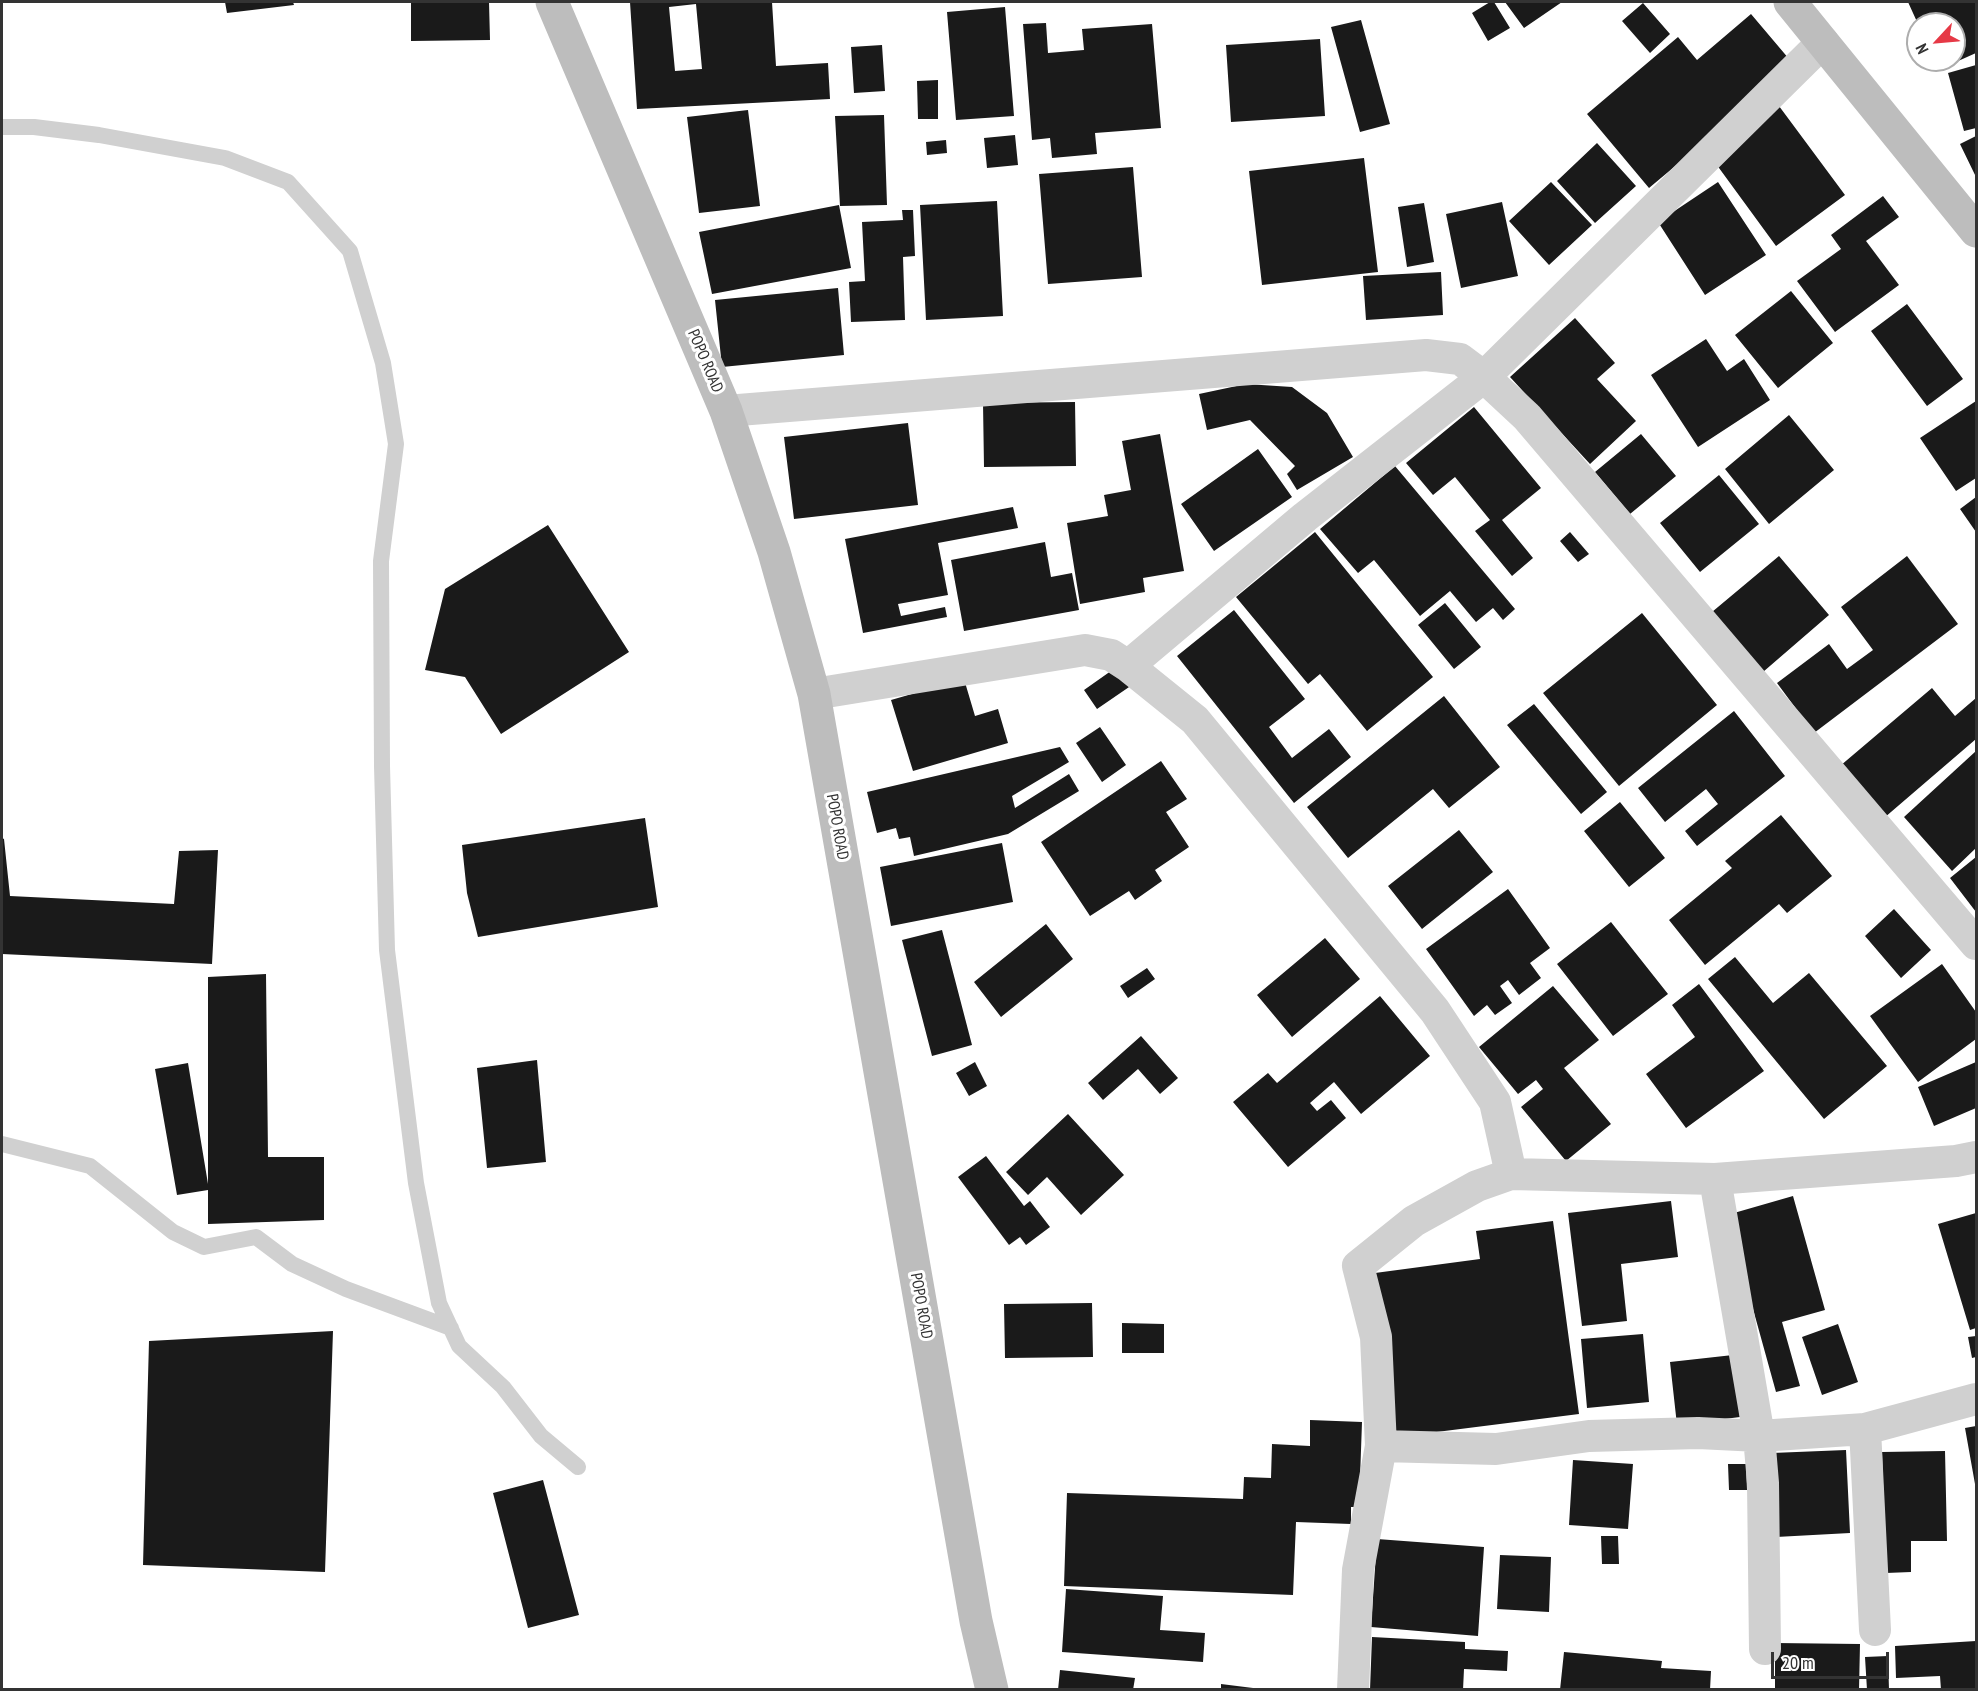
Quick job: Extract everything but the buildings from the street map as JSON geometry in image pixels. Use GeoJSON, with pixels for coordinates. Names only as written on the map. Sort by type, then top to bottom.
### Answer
{"type":"FeatureCollection","features":[{"type":"Feature","properties":{"kind":"main road","name":"POPO ROAD"},"geometry":{"type":"LineString","coordinates":[[552,2],[726,411],[774,552],[814,694],[976,1621],[992,1689]]}},
{"type":"Feature","properties":{"kind":"main road"},"geometry":{"type":"LineString","coordinates":[[1790,2],[1977,231]]}},
{"type":"Feature","properties":{"kind":"street"},"geometry":{"type":"LineString","coordinates":[[1128,666],[1305,517],[1484,377],[1823,42]]}},
{"type":"Feature","properties":{"kind":"street"},"geometry":{"type":"LineString","coordinates":[[726,411],[1425,355],[1460,359],[1484,377],[1527,417],[1977,944]]}},
{"type":"Feature","properties":{"kind":"street"},"geometry":{"type":"LineString","coordinates":[[814,694],[1084,650],[1111,655],[1128,666],[1195,720],[1435,1011],[1495,1102],[1511,1174]]}},
{"type":"Feature","properties":{"kind":"street"},"geometry":{"type":"LineString","coordinates":[[1353,1689],[1358,1570],[1381,1446],[1376,1336],[1358,1266],[1414,1221],[1477,1186],[1511,1174],[1715,1179],[1956,1161],[1977,1157]]}},
{"type":"Feature","properties":{"kind":"street"},"geometry":{"type":"LineString","coordinates":[[1715,1179],[1760,1436],[1763,1483],[1765,1649]]}},
{"type":"Feature","properties":{"kind":"street"},"geometry":{"type":"LineString","coordinates":[[1381,1446],[1496,1449],[1589,1436],[1698,1433],[1760,1436],[1865,1429],[1977,1399]]}},
{"type":"Feature","properties":{"kind":"street"},"geometry":{"type":"LineString","coordinates":[[1865,1429],[1875,1630]]}},
{"type":"Feature","properties":{"kind":"lane"},"geometry":{"type":"LineString","coordinates":[[2,127],[33,127],[99,135],[225,158],[288,182],[350,251],[382,363],[396,444],[381,561],[382,766],[387,950],[416,1183],[439,1303],[459,1346],[503,1387],[541,1436],[578,1467]]}},
{"type":"Feature","properties":{"kind":"lane"},"geometry":{"type":"LineString","coordinates":[[2,1144],[90,1166],[173,1232],[204,1247],[256,1237],[292,1263],[335,1284],[451,1328]]}}]}
